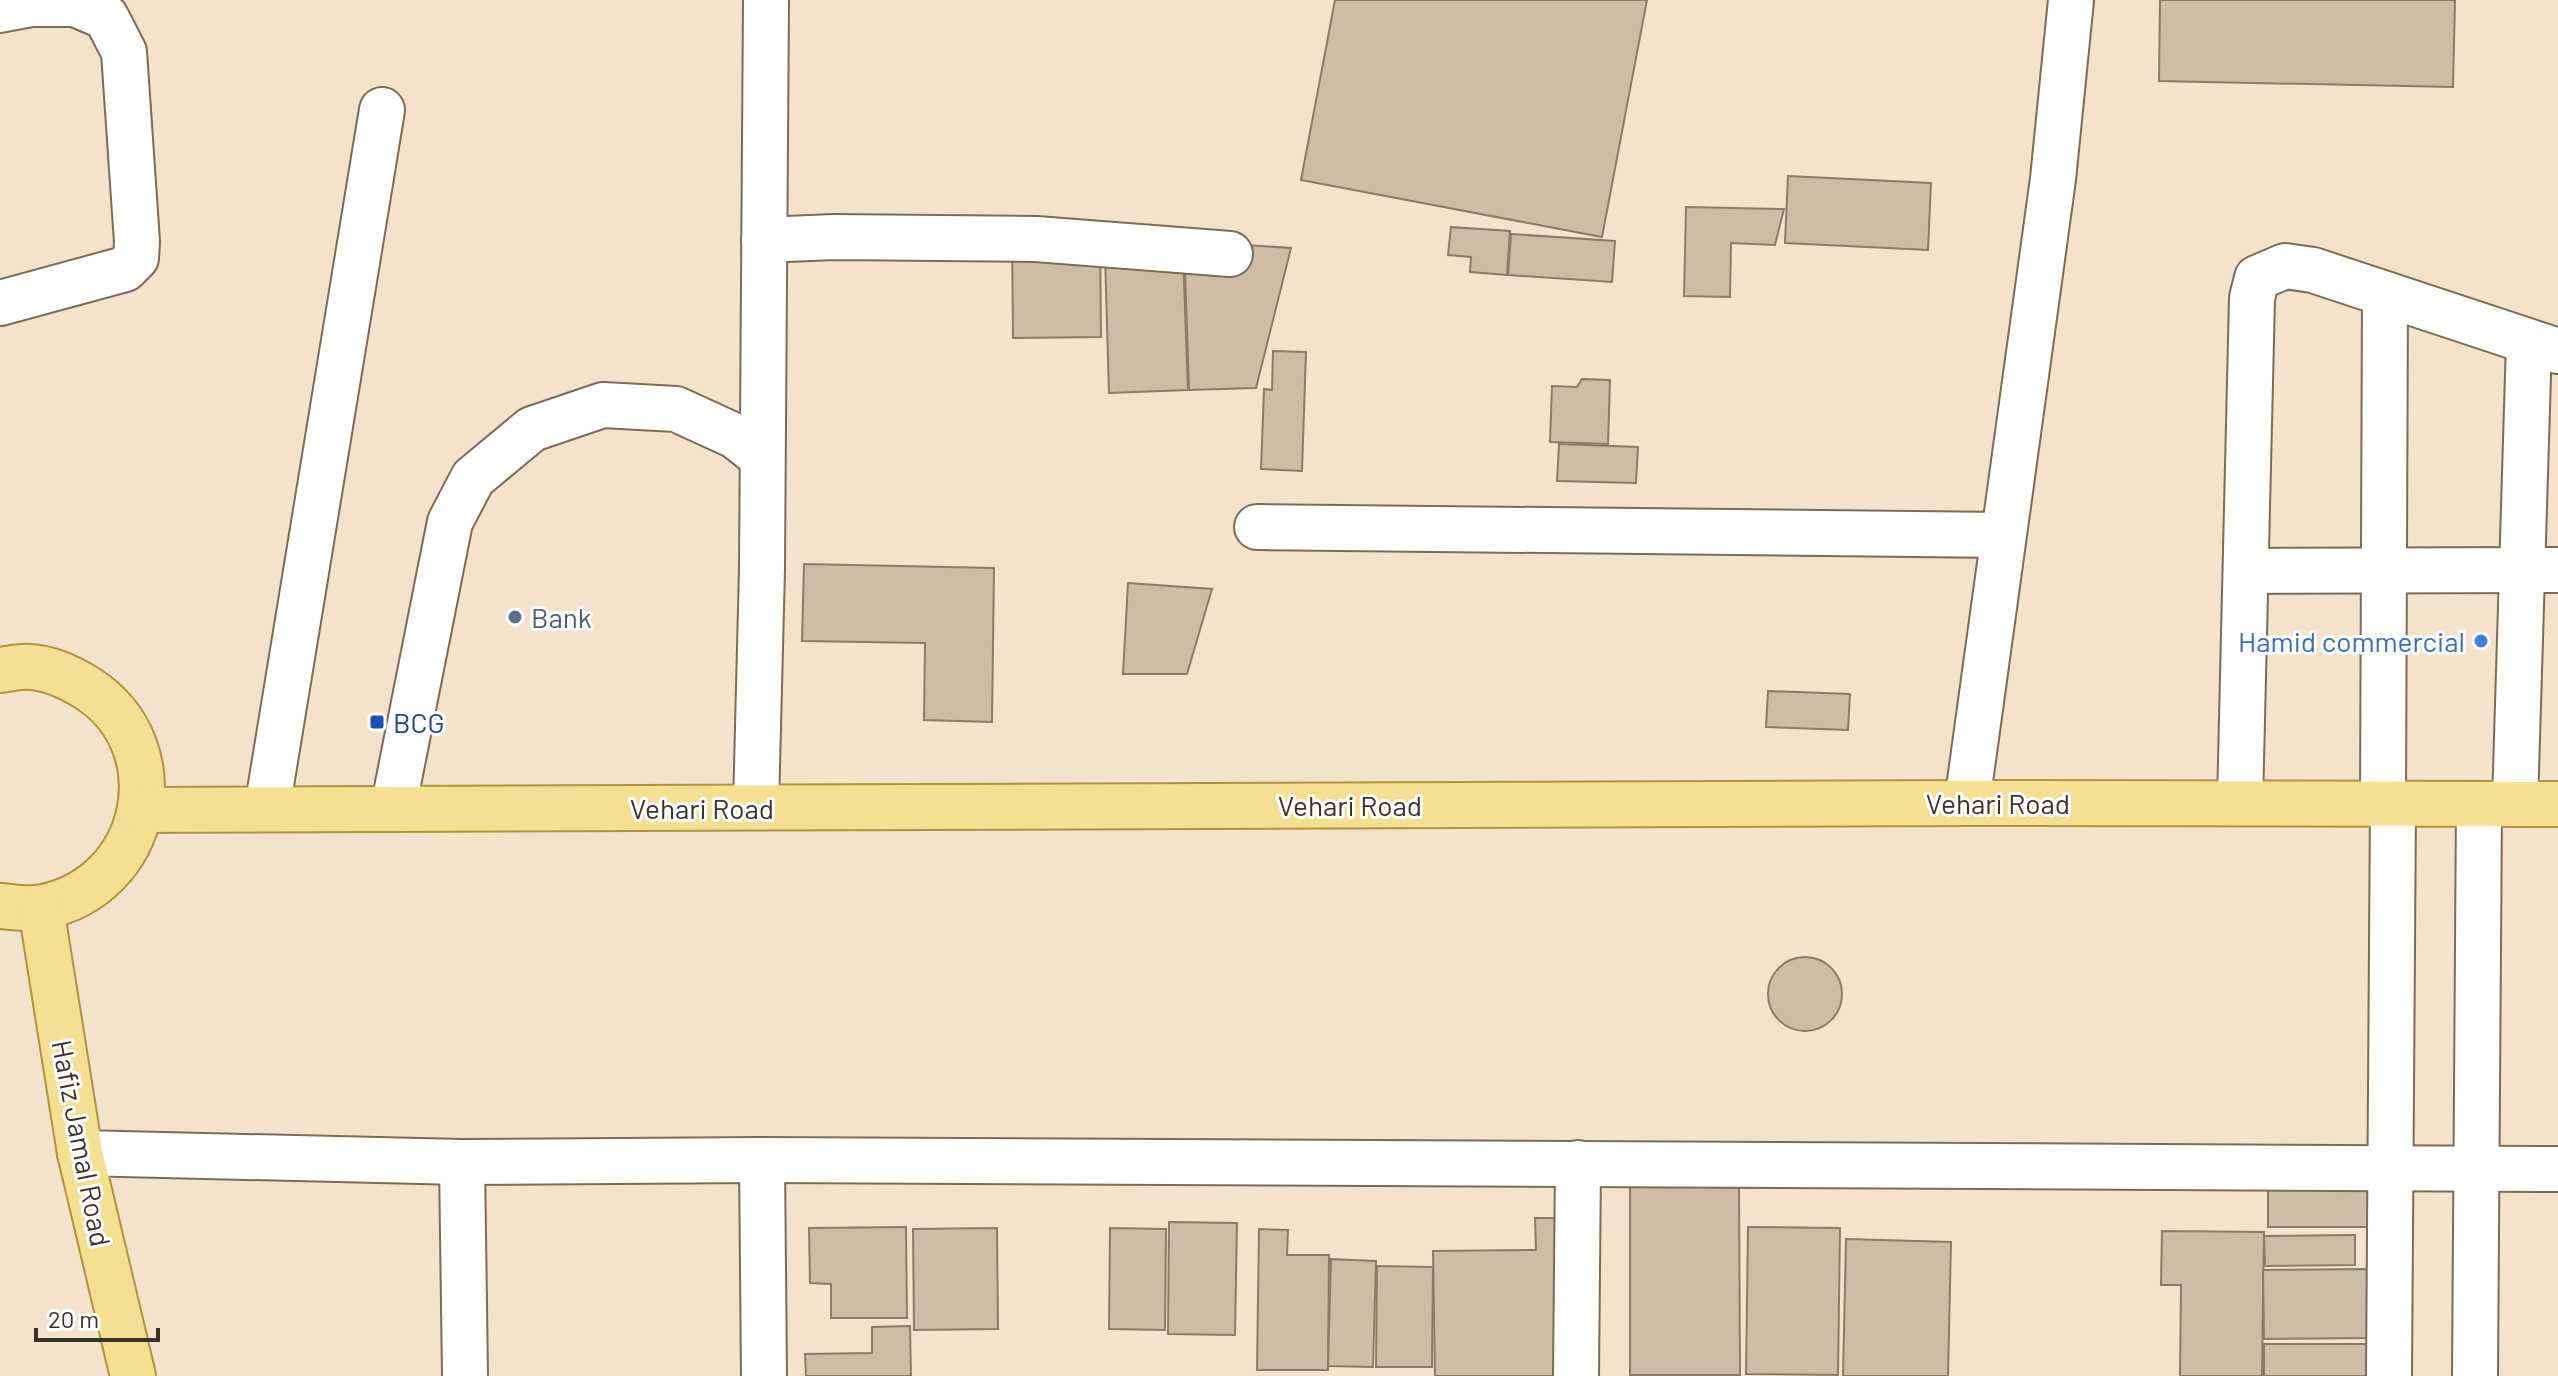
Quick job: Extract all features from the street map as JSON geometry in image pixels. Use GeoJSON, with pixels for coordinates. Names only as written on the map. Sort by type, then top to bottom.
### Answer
{"type":"FeatureCollection","features":[{"type":"Feature","properties":{"kind":"main road"},"geometry":{"type":"LineString","coordinates":[[0,670],[31,667],[70,677],[104,699],[129,731],[142,769],[141,810],[129,845],[106,875],[76,896],[20,907]]}},
{"type":"Feature","properties":{"kind":"main road","name":"Vehari Road"},"geometry":{"type":"LineString","coordinates":[[141,810],[1967,803],[2558,804]]}},
{"type":"Feature","properties":{"kind":"main road","name":"Hafiz Jamal Road"},"geometry":{"type":"LineString","coordinates":[[20,907],[133,1376]]}},
{"type":"Feature","properties":{"kind":"street"},"geometry":{"type":"LineString","coordinates":[[756,807],[766,0]]}},
{"type":"Feature","properties":{"kind":"street"},"geometry":{"type":"LineString","coordinates":[[1967,803],[2053,179],[2071,0]]}},
{"type":"Feature","properties":{"kind":"street"},"geometry":{"type":"LineString","coordinates":[[0,10],[32,4],[75,4],[106,17],[124,52],[137,242],[136,258],[125,269],[0,303]]}},
{"type":"Feature","properties":{"kind":"street"},"geometry":{"type":"LineString","coordinates":[[267,809],[382,110]]}},
{"type":"Feature","properties":{"kind":"street"},"geometry":{"type":"LineString","coordinates":[[764,240],[834,237],[1036,239],[1230,254]]}},
{"type":"Feature","properties":{"kind":"street"},"geometry":{"type":"LineString","coordinates":[[2240,803],[2252,298],[2257,278],[2285,266],[2313,270],[2544,346],[2540,570],[2497,804],[2477,1169],[2475,1376]]}},
{"type":"Feature","properties":{"kind":"street"},"geometry":{"type":"LineString","coordinates":[[2385,294],[2384,571],[2391,1168],[2389,1376]]}},
{"type":"Feature","properties":{"kind":"street"},"geometry":{"type":"LineString","coordinates":[[393,809],[450,522],[473,478],[532,429],[603,405],[676,409],[735,436],[762,457]]}},
{"type":"Feature","properties":{"kind":"street"},"geometry":{"type":"LineString","coordinates":[[1257,527],[2003,535]]}},
{"type":"Feature","properties":{"kind":"street"},"geometry":{"type":"LineString","coordinates":[[2246,571],[2540,570]]}},
{"type":"Feature","properties":{"kind":"street"},"geometry":{"type":"LineString","coordinates":[[80,1153],[462,1162],[762,1160],[2558,1169]]}},
{"type":"Feature","properties":{"kind":"street"},"geometry":{"type":"LineString","coordinates":[[762,1160],[764,1376]]}},
{"type":"Feature","properties":{"kind":"street"},"geometry":{"type":"LineString","coordinates":[[462,1162],[465,1376]]}},
{"type":"Feature","properties":{"kind":"street"},"geometry":{"type":"LineString","coordinates":[[1576,1376],[1578,1163]]}},
{"type":"Feature","properties":{"kind":"building"},"geometry":{"type":"Polygon","coordinates":[[[1335,0],[1647,0],[1602,237],[1301,180],[1335,0]]]}},
{"type":"Feature","properties":{"kind":"building"},"geometry":{"type":"Polygon","coordinates":[[[2160,0],[2455,0],[2453,87],[2159,81],[2160,0]]]}},
{"type":"Feature","properties":{"kind":"building"},"geometry":{"type":"Polygon","coordinates":[[[1788,176],[1931,183],[1928,250],[1785,243],[1788,176]]]}},
{"type":"Feature","properties":{"kind":"building"},"geometry":{"type":"Polygon","coordinates":[[[1686,207],[1784,209],[1775,245],[1731,243],[1730,297],[1684,296],[1686,207]]]}},
{"type":"Feature","properties":{"kind":"building"},"geometry":{"type":"Polygon","coordinates":[[[1451,227],[1510,231],[1507,275],[1470,272],[1471,257],[1448,255],[1451,227]]]}},
{"type":"Feature","properties":{"kind":"building"},"geometry":{"type":"Polygon","coordinates":[[[1100,231],[1101,337],[1013,338],[1012,232],[1100,231]]]}},
{"type":"Feature","properties":{"kind":"building"},"geometry":{"type":"Polygon","coordinates":[[[1511,234],[1615,241],[1612,282],[1508,275],[1511,234]]]}},
{"type":"Feature","properties":{"kind":"building"},"geometry":{"type":"Polygon","coordinates":[[[1184,241],[1291,248],[1256,388],[1189,390],[1184,241]]]}},
{"type":"Feature","properties":{"kind":"building"},"geometry":{"type":"Polygon","coordinates":[[[1183,254],[1188,390],[1109,393],[1105,256],[1183,254]]]}},
{"type":"Feature","properties":{"kind":"building"},"geometry":{"type":"Polygon","coordinates":[[[1273,351],[1306,352],[1302,471],[1261,469],[1264,389],[1272,390],[1273,351]]]}},
{"type":"Feature","properties":{"kind":"building"},"geometry":{"type":"Polygon","coordinates":[[[1582,379],[1610,380],[1608,444],[1550,442],[1552,386],[1577,387],[1582,379]]]}},
{"type":"Feature","properties":{"kind":"building"},"geometry":{"type":"Polygon","coordinates":[[[1559,444],[1638,447],[1636,483],[1557,481],[1559,444]]]}},
{"type":"Feature","properties":{"kind":"building"},"geometry":{"type":"Polygon","coordinates":[[[804,564],[994,568],[992,722],[924,720],[925,643],[802,641],[804,564]]]}},
{"type":"Feature","properties":{"kind":"building"},"geometry":{"type":"Polygon","coordinates":[[[1128,583],[1212,589],[1187,674],[1123,674],[1128,583]]]}},
{"type":"Feature","properties":{"kind":"building"},"geometry":{"type":"Polygon","coordinates":[[[1768,691],[1850,694],[1848,730],[1766,727],[1768,691]]]}},
{"type":"Feature","properties":{"kind":"building"},"geometry":{"type":"Polygon","coordinates":[[[1805,957],[1819,960],[1831,968],[1839,980],[1842,994],[1839,1008],[1831,1020],[1819,1028],[1805,1031],[1791,1028],[1779,1020],[1771,1008],[1768,994],[1771,980],[1779,968],[1791,960],[1805,957]]]}},
{"type":"Feature","properties":{"kind":"building"},"geometry":{"type":"Polygon","coordinates":[[[2372,1174],[2373,1227],[2268,1227],[2268,1175],[2372,1174]]]}},
{"type":"Feature","properties":{"kind":"building"},"geometry":{"type":"Polygon","coordinates":[[[1630,1179],[1739,1179],[1740,1375],[1630,1375],[1630,1179]]]}},
{"type":"Feature","properties":{"kind":"building"},"geometry":{"type":"Polygon","coordinates":[[[1535,1218],[1561,1218],[1563,1376],[1435,1376],[1433,1251],[1536,1250],[1535,1218]]]}},
{"type":"Feature","properties":{"kind":"building"},"geometry":{"type":"Polygon","coordinates":[[[1169,1222],[1237,1223],[1235,1335],[1168,1334],[1169,1222]]]}},
{"type":"Feature","properties":{"kind":"building"},"geometry":{"type":"Polygon","coordinates":[[[906,1227],[907,1318],[831,1318],[831,1284],[810,1283],[809,1228],[906,1227]]]}},
{"type":"Feature","properties":{"kind":"building"},"geometry":{"type":"Polygon","coordinates":[[[1748,1227],[1840,1228],[1838,1375],[1746,1374],[1748,1227]]]}},
{"type":"Feature","properties":{"kind":"building"},"geometry":{"type":"Polygon","coordinates":[[[997,1228],[998,1329],[914,1330],[913,1229],[997,1228]]]}},
{"type":"Feature","properties":{"kind":"building"},"geometry":{"type":"Polygon","coordinates":[[[1110,1228],[1166,1229],[1165,1330],[1109,1329],[1110,1228]]]}},
{"type":"Feature","properties":{"kind":"building"},"geometry":{"type":"Polygon","coordinates":[[[1259,1229],[1288,1230],[1287,1255],[1329,1255],[1328,1370],[1257,1370],[1259,1229]]]}},
{"type":"Feature","properties":{"kind":"building"},"geometry":{"type":"Polygon","coordinates":[[[2162,1231],[2264,1232],[2262,1376],[2180,1376],[2181,1285],[2161,1285],[2162,1231]]]}},
{"type":"Feature","properties":{"kind":"building"},"geometry":{"type":"Polygon","coordinates":[[[2355,1235],[2355,1265],[2265,1266],[2264,1236],[2355,1235]]]}},
{"type":"Feature","properties":{"kind":"building"},"geometry":{"type":"Polygon","coordinates":[[[1846,1239],[1951,1242],[1948,1376],[1843,1376],[1846,1239]]]}},
{"type":"Feature","properties":{"kind":"building"},"geometry":{"type":"Polygon","coordinates":[[[1331,1259],[1376,1261],[1373,1367],[1328,1366],[1331,1259]]]}},
{"type":"Feature","properties":{"kind":"building"},"geometry":{"type":"Polygon","coordinates":[[[1377,1266],[1433,1267],[1432,1367],[1376,1367],[1377,1266]]]}},
{"type":"Feature","properties":{"kind":"building"},"geometry":{"type":"Polygon","coordinates":[[[2369,1269],[2370,1338],[2264,1339],[2263,1270],[2369,1269]]]}},
{"type":"Feature","properties":{"kind":"building"},"geometry":{"type":"Polygon","coordinates":[[[910,1326],[911,1376],[806,1376],[805,1354],[872,1353],[872,1327],[910,1326]]]}},
{"type":"Feature","properties":{"kind":"building"},"geometry":{"type":"Polygon","coordinates":[[[2264,1344],[2368,1344],[2368,1376],[2264,1376],[2264,1344]]]}},
{"type":"Feature","properties":{"kind":"place","name":"Bank"},"geometry":{"type":"Point","coordinates":[515,617]}},
{"type":"Feature","properties":{"kind":"place","name":"Hamid commercial"},"geometry":{"type":"Point","coordinates":[2481,641]}},
{"type":"Feature","properties":{"kind":"place","name":"BCG"},"geometry":{"type":"Point","coordinates":[377,722]}}]}
